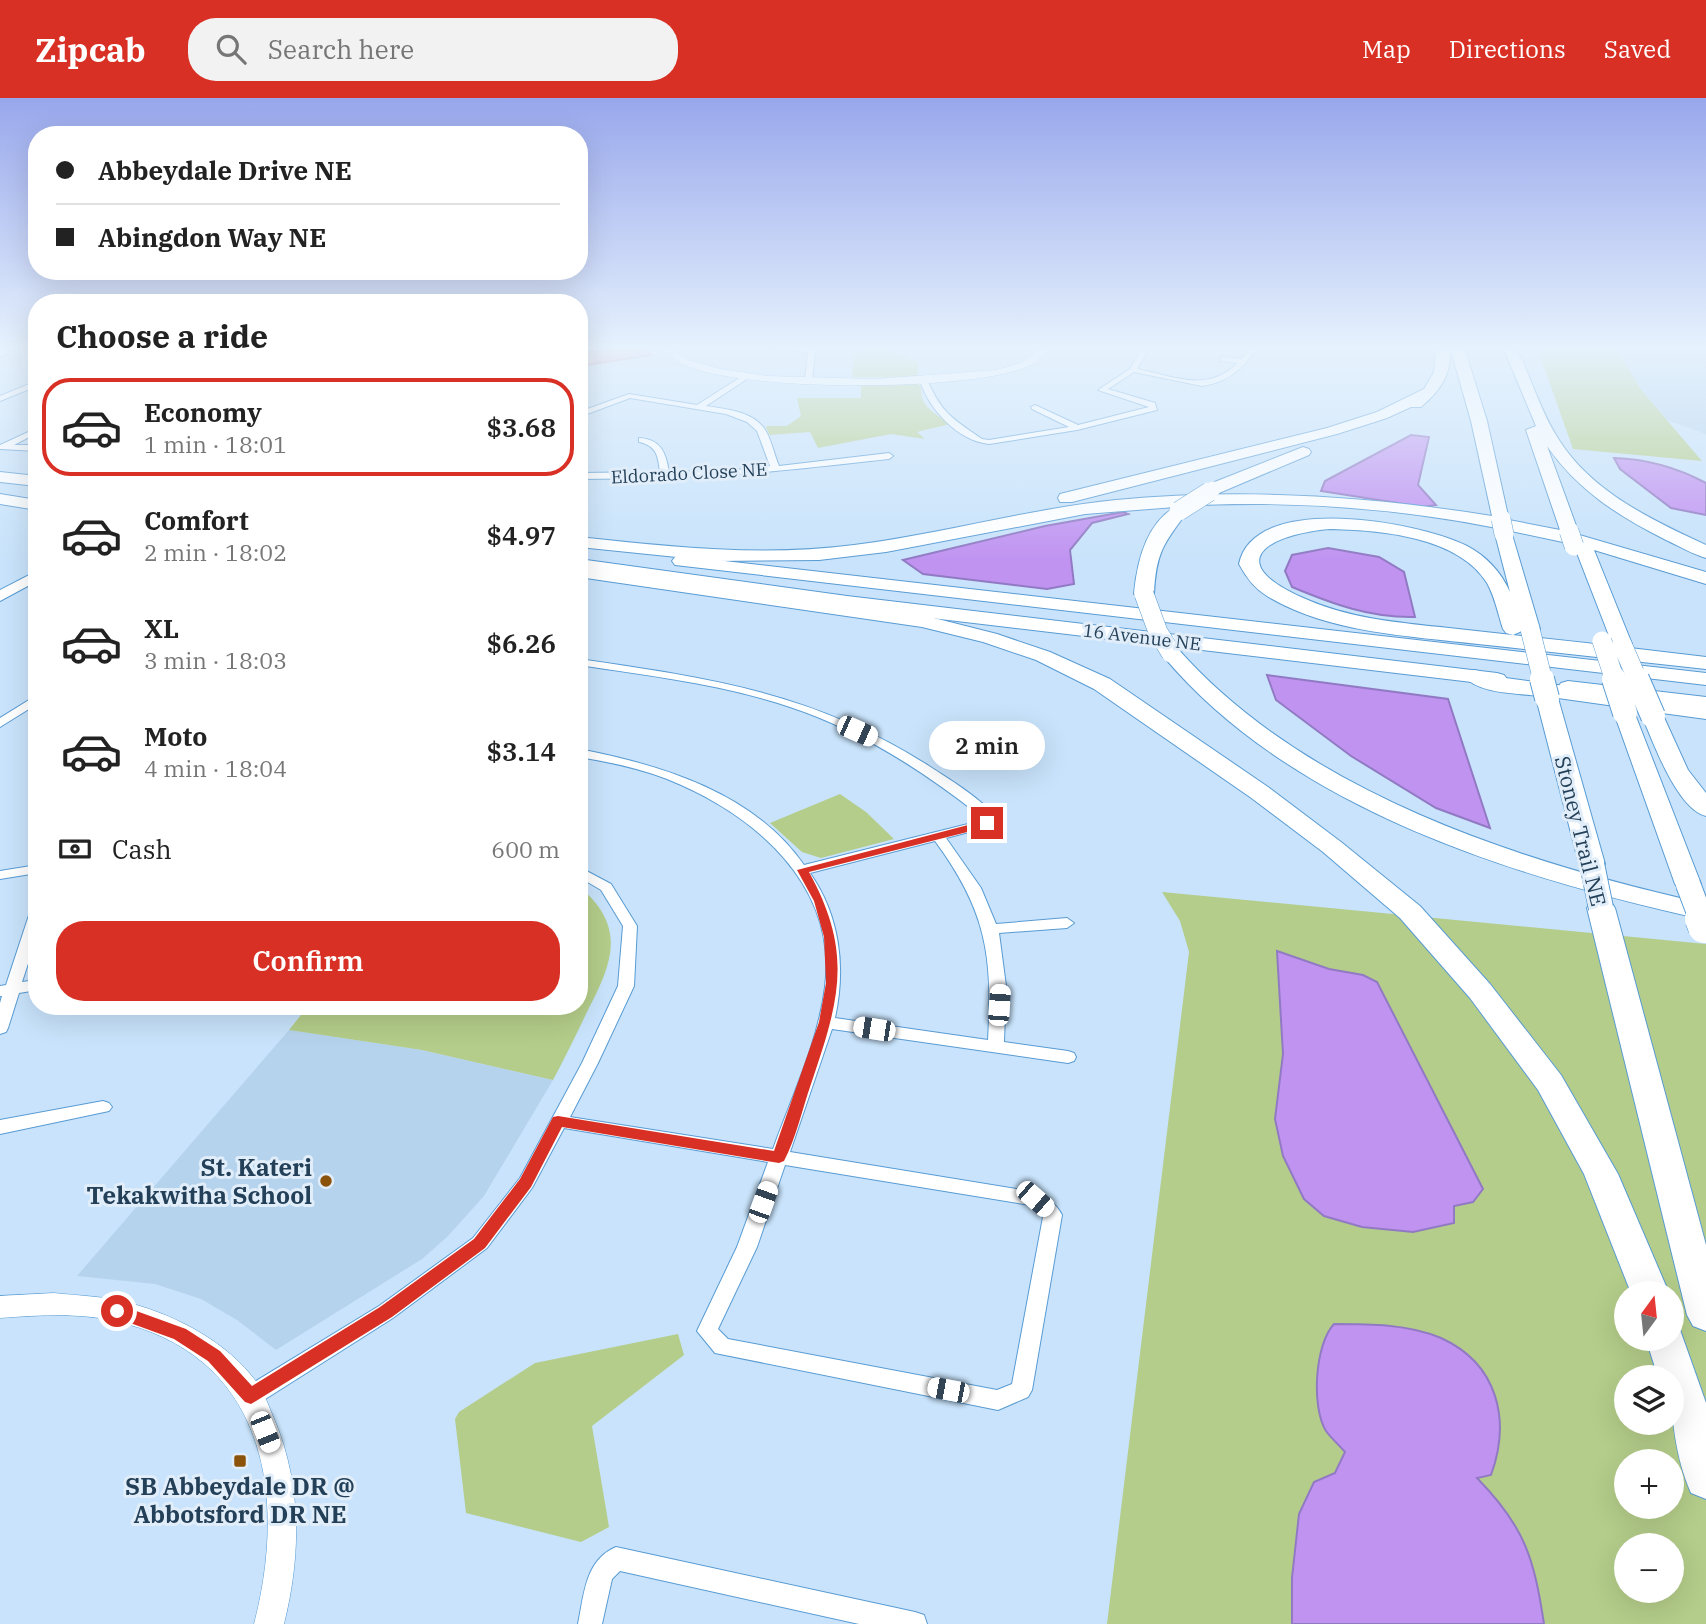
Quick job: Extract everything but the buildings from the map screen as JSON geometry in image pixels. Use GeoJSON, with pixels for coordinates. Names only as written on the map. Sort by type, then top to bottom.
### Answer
{"type":"FeatureCollection","features":[{"type":"Feature","properties":{"kind":"highway"},"geometry":{"type":"LineString","coordinates":[[886,547],[935,536],[1142,477],[1332,431],[1372,418]]}},
{"type":"Feature","properties":{"kind":"highway"},"geometry":{"type":"LineString","coordinates":[[1389,418],[1213,489],[1179,511],[1165,526],[1149,553],[1144,594],[1158,632],[1171,653],[1210,698],[1271,744],[1426,828],[1705,924]]}},
{"type":"Feature","properties":{"kind":"highway","name":"Stoney Trail NE"},"geometry":{"type":"LineString","coordinates":[[1478,418],[1503,526],[1522,629],[1539,697],[1592,880],[1706,1315]]}},
{"type":"Feature","properties":{"kind":"highway"},"geometry":{"type":"LineString","coordinates":[[1531,418],[1612,643],[1625,713],[1705,924]]}},
{"type":"Feature","properties":{"kind":"highway"},"geometry":{"type":"LineString","coordinates":[[1541,418],[1551,440],[1570,465],[1623,507],[1706,552]]}},
{"type":"Feature","properties":{"kind":"highway"},"geometry":{"type":"LineString","coordinates":[[0,471],[28,473]]}},
{"type":"Feature","properties":{"kind":"highway"},"geometry":{"type":"LineString","coordinates":[[0,477],[28,480]]}},
{"type":"Feature","properties":{"kind":"highway"},"geometry":{"type":"LineString","coordinates":[[0,486],[28,489]]}},
{"type":"Feature","properties":{"kind":"highway"},"geometry":{"type":"LineString","coordinates":[[0,492],[28,495]]}},
{"type":"Feature","properties":{"kind":"highway"},"geometry":{"type":"LineString","coordinates":[[0,499],[28,504]]}},
{"type":"Feature","properties":{"kind":"highway"},"geometry":{"type":"LineString","coordinates":[[588,543],[708,555],[804,556],[886,547],[1105,507],[1207,500],[1262,500],[1359,505],[1494,524],[1605,548],[1706,578]]}},
{"type":"Feature","properties":{"kind":"highway"},"geometry":{"type":"LineString","coordinates":[[1522,629],[1488,571],[1463,552],[1411,533],[1359,524],[1305,526],[1281,531],[1257,542],[1248,557],[1248,566],[1254,575],[1273,592],[1300,605],[1336,616],[1421,631],[1706,663]]}},
{"type":"Feature","properties":{"kind":"highway","name":"16 Avenue NE"},"geometry":{"type":"LineString","coordinates":[[588,549],[1706,679]]}},
{"type":"Feature","properties":{"kind":"highway"},"geometry":{"type":"LineString","coordinates":[[588,557],[723,571],[794,575]]}},
{"type":"Feature","properties":{"kind":"highway","name":"16 Avenue NE"},"geometry":{"type":"LineString","coordinates":[[588,565],[860,603],[1706,703]]}},
{"type":"Feature","properties":{"kind":"highway"},"geometry":{"type":"LineString","coordinates":[[588,572],[922,621],[1030,651],[1102,684],[1270,800],[1410,912],[1480,991],[1550,1083],[1601,1174],[1645,1281]]}},
{"type":"Feature","properties":{"kind":"highway"},"geometry":{"type":"LineString","coordinates":[[1612,643],[1653,716],[1677,772],[1706,809]]}},
{"type":"Feature","properties":{"kind":"highway"},"geometry":{"type":"LineString","coordinates":[[1475,676],[1494,683],[1706,712]]}},
{"type":"Feature","properties":{"kind":"highway"},"geometry":{"type":"LineString","coordinates":[[1669,1351],[1689,1412],[1706,1479]]}},
{"type":"Feature","properties":{"kind":"main road"},"geometry":{"type":"LineString","coordinates":[[0,585],[28,569]]}},
{"type":"Feature","properties":{"kind":"main road"},"geometry":{"type":"LineString","coordinates":[[0,596],[28,580]]}},
{"type":"Feature","properties":{"kind":"street","name":"Eldorado Close NE"},"geometry":{"type":"LineString","coordinates":[[588,477],[664,477],[776,470],[761,430],[747,418]]}},
{"type":"Feature","properties":{"kind":"street"},"geometry":{"type":"LineString","coordinates":[[949,418],[980,442],[1077,428],[1115,418]]}},
{"type":"Feature","properties":{"kind":"street"},"geometry":{"type":"LineString","coordinates":[[1057,418],[1077,428]]}},
{"type":"Feature","properties":{"kind":"street"},"geometry":{"type":"LineString","coordinates":[[1,447],[28,434]]}},
{"type":"Feature","properties":{"kind":"street"},"geometry":{"type":"LineString","coordinates":[[642,440],[654,442],[659,447],[664,477]]}},
{"type":"Feature","properties":{"kind":"street"},"geometry":{"type":"LineString","coordinates":[[1,447],[28,448]]}},
{"type":"Feature","properties":{"kind":"street"},"geometry":{"type":"LineString","coordinates":[[776,470],[888,456]]}},
{"type":"Feature","properties":{"kind":"street"},"geometry":{"type":"LineString","coordinates":[[588,663],[765,695],[817,713],[916,761],[986,814],[987,823],[803,870]]}},
{"type":"Feature","properties":{"kind":"street"},"geometry":{"type":"LineString","coordinates":[[0,723],[28,704]]}},
{"type":"Feature","properties":{"kind":"street"},"geometry":{"type":"LineString","coordinates":[[0,708],[18,711]]}},
{"type":"Feature","properties":{"kind":"street"},"geometry":{"type":"LineString","coordinates":[[558,1121],[779,1157],[1035,1199],[1053,1215],[1021,1390],[998,1399],[722,1347],[707,1331],[747,1247],[779,1157],[825,1022],[833,983],[830,937],[820,901],[803,870],[761,827],[729,803],[693,784],[643,766],[588,755]]}},
{"type":"Feature","properties":{"kind":"street"},"geometry":{"type":"LineString","coordinates":[[939,837],[964,868],[992,929],[1000,984],[996,1047]]}},
{"type":"Feature","properties":{"kind":"street"},"geometry":{"type":"LineString","coordinates":[[0,875],[28,870]]}},
{"type":"Feature","properties":{"kind":"street"},"geometry":{"type":"LineString","coordinates":[[251,1396],[386,1312],[480,1243],[526,1183],[590,1063],[626,986],[630,926],[606,887],[588,876]]}},
{"type":"Feature","properties":{"kind":"street"},"geometry":{"type":"LineString","coordinates":[[992,929],[1067,923]]}},
{"type":"Feature","properties":{"kind":"street"},"geometry":{"type":"LineString","coordinates":[[0,1028],[6,990],[28,935]]}},
{"type":"Feature","properties":{"kind":"street"},"geometry":{"type":"LineString","coordinates":[[6,990],[28,986]]}},
{"type":"Feature","properties":{"kind":"street"},"geometry":{"type":"LineString","coordinates":[[825,1022],[1068,1058]]}},
{"type":"Feature","properties":{"kind":"street"},"geometry":{"type":"LineString","coordinates":[[0,1127],[103,1108]]}},
{"type":"Feature","properties":{"kind":"street"},"geometry":{"type":"LineString","coordinates":[[0,1307],[54,1304],[103,1308],[132,1314],[180,1334],[214,1356],[251,1396],[273,1450],[282,1505],[281,1580],[269,1624]]}},
{"type":"Feature","properties":{"kind":"street"},"geometry":{"type":"LineString","coordinates":[[590,1624],[601,1573],[616,1559],[915,1624]]}},
{"type":"Feature","properties":{"kind":"shaded area"},"geometry":{"type":"Polygon","coordinates":[[[1665,418],[1706,418],[1706,434],[1665,418]]]}},
{"type":"Feature","properties":{"kind":"shaded area"},"geometry":{"type":"Polygon","coordinates":[[[1411,435],[1429,437],[1418,485],[1436,505],[1423,507],[1321,491],[1325,481],[1411,435]]]}},
{"type":"Feature","properties":{"kind":"shaded area"},"geometry":{"type":"Polygon","coordinates":[[[1614,458],[1661,465],[1706,483],[1706,515],[1671,508],[1620,469],[1614,458]]]}},
{"type":"Feature","properties":{"kind":"shaded area"},"geometry":{"type":"Polygon","coordinates":[[[1123,512],[1128,514],[1092,523],[1070,550],[1074,584],[1047,589],[923,574],[903,560],[1045,526],[1123,512]]]}},
{"type":"Feature","properties":{"kind":"shaded area"},"geometry":{"type":"Polygon","coordinates":[[[1328,548],[1379,557],[1404,572],[1415,617],[1398,617],[1352,609],[1292,587],[1285,571],[1292,555],[1328,548]]]}},
{"type":"Feature","properties":{"kind":"shaded area"},"geometry":{"type":"Polygon","coordinates":[[[1267,675],[1448,699],[1490,828],[1436,808],[1351,756],[1276,700],[1267,675]]]}},
{"type":"Feature","properties":{"kind":"shaded area"},"geometry":{"type":"Polygon","coordinates":[[[1277,951],[1329,969],[1363,975],[1377,982],[1483,1189],[1473,1202],[1454,1206],[1454,1223],[1413,1232],[1362,1227],[1324,1216],[1304,1199],[1283,1156],[1275,1119],[1283,1054],[1277,951]]]}},
{"type":"Feature","properties":{"kind":"shaded area","name":"St. Kateri Tekakwitha School"},"geometry":{"type":"Polygon","coordinates":[[[289,1030],[422,1050],[553,1080],[484,1196],[447,1237],[422,1259],[276,1350],[237,1320],[201,1299],[155,1284],[77,1276],[289,1030]]]}},
{"type":"Feature","properties":{"kind":"shaded area"},"geometry":{"type":"Polygon","coordinates":[[[1334,1324],[1388,1326],[1428,1333],[1460,1349],[1476,1363],[1487,1378],[1495,1396],[1500,1434],[1491,1475],[1477,1478],[1506,1512],[1525,1545],[1536,1580],[1544,1624],[1292,1624],[1292,1578],[1299,1514],[1314,1482],[1335,1473],[1345,1452],[1326,1431],[1318,1407],[1319,1360],[1334,1324]]]}},
{"type":"Feature","properties":{"kind":"green space"},"geometry":{"type":"Polygon","coordinates":[[[798,418],[942,418],[950,424],[917,432],[925,439],[891,434],[818,448],[810,432],[769,435],[766,426],[787,426],[798,418]]]}},
{"type":"Feature","properties":{"kind":"green space"},"geometry":{"type":"Polygon","coordinates":[[[1562,418],[1665,418],[1702,461],[1573,449],[1562,418]]]}},
{"type":"Feature","properties":{"kind":"green space"},"geometry":{"type":"Polygon","coordinates":[[[840,794],[866,812],[894,839],[821,858],[802,852],[770,823],[840,794]]]}},
{"type":"Feature","properties":{"kind":"green space"},"geometry":{"type":"Polygon","coordinates":[[[1162,892],[1706,944],[1706,1624],[1107,1624],[1189,952],[1180,921],[1162,892]]]}},
{"type":"Feature","properties":{"kind":"green space"},"geometry":{"type":"Polygon","coordinates":[[[588,895],[604,917],[610,931],[608,962],[588,1011],[588,895]]]}},
{"type":"Feature","properties":{"kind":"green space"},"geometry":{"type":"Polygon","coordinates":[[[301,1015],[586,1015],[553,1080],[422,1050],[289,1030],[301,1015]]]}},
{"type":"Feature","properties":{"kind":"green space"},"geometry":{"type":"Polygon","coordinates":[[[678,1334],[684,1355],[592,1426],[609,1527],[581,1542],[466,1513],[455,1419],[459,1412],[535,1363],[678,1334]]]}},
{"type":"Feature","properties":{"kind":"place","name":"St. Kateri Tekakwitha School"},"geometry":{"type":"Point","coordinates":[326,1181]}},
{"type":"Feature","properties":{"kind":"place","name":"SB Abbeydale DR @ Abbotsford DR NE"},"geometry":{"type":"Point","coordinates":[240,1461]}},
{"type":"Feature","properties":{"kind":"route"},"geometry":{"type":"LineString","coordinates":[[117,1311],[132,1314],[180,1334],[214,1356],[251,1396],[386,1312],[480,1243],[526,1183],[558,1121],[779,1157],[825,1022],[833,983],[830,937],[820,901],[803,870],[987,823]]}}]}
